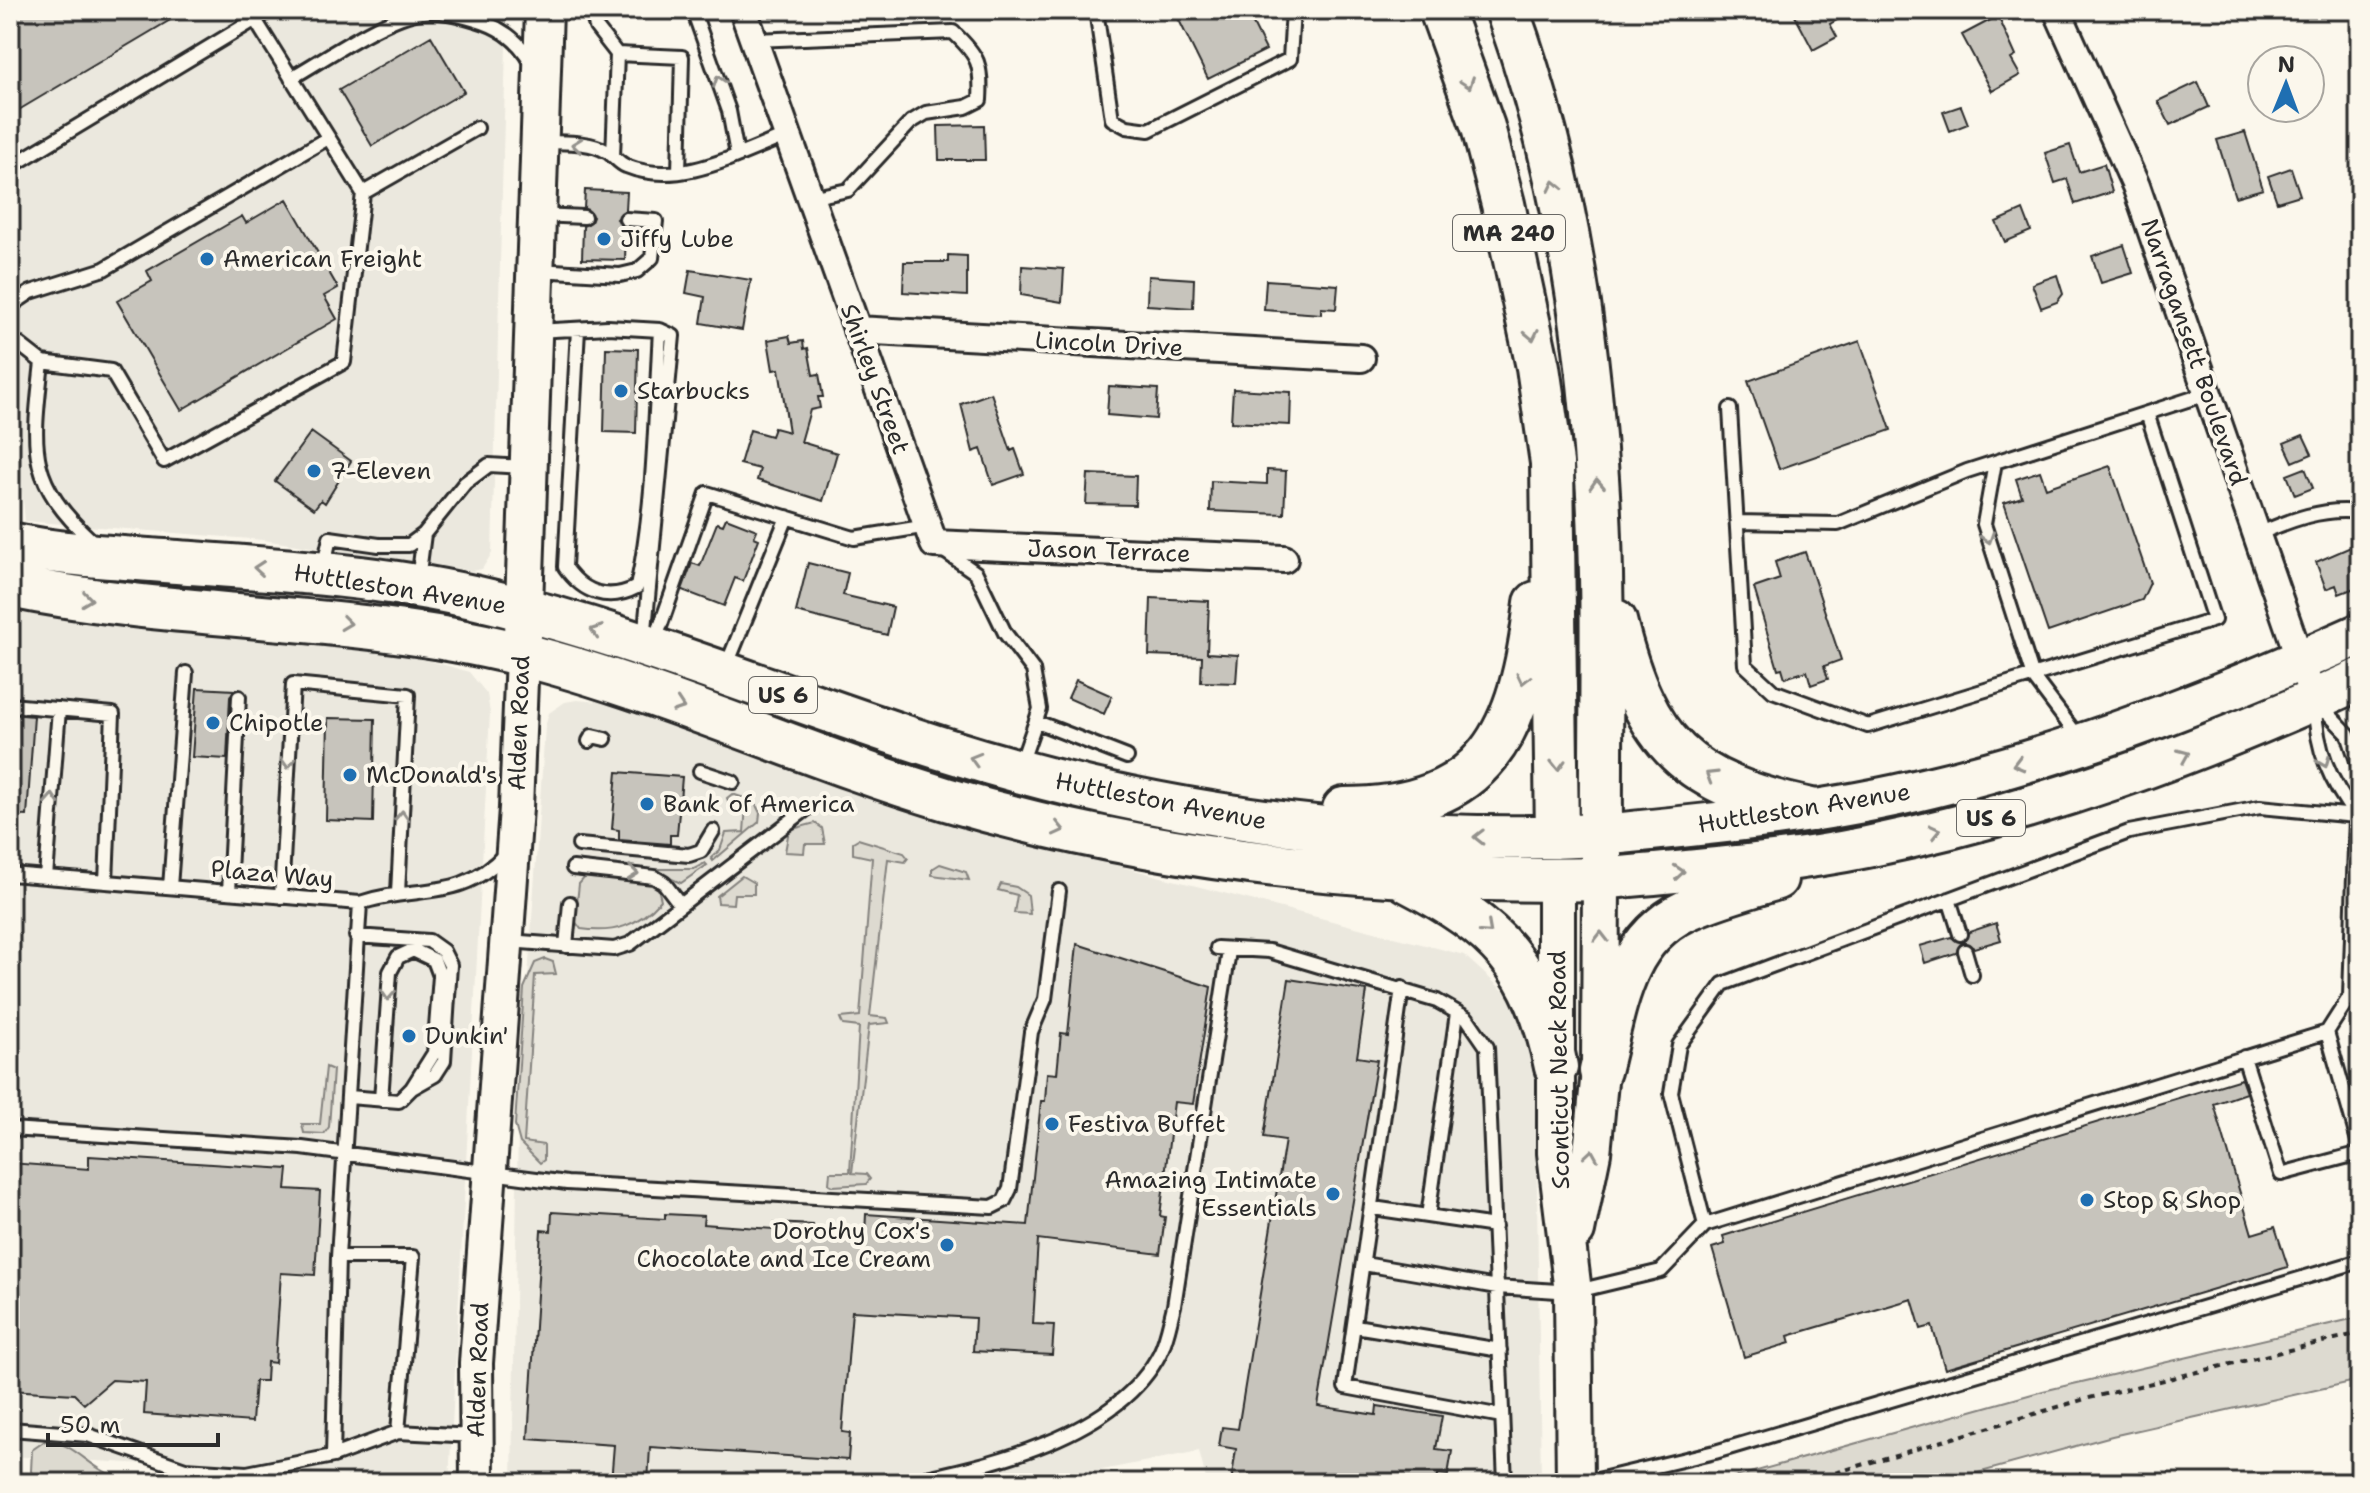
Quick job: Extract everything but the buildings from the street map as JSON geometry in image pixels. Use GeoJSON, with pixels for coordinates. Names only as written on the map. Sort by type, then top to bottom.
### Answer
{"type":"FeatureCollection","features":[{"type":"Feature","properties":{"kind":"highway","name":"MA 240"},"geometry":{"type":"LineString","coordinates":[[1441,10],[1483,127],[1503,204],[1538,367],[1552,463],[1557,837]]}},
{"type":"Feature","properties":{"kind":"highway","name":"MA 240"},"geometry":{"type":"LineString","coordinates":[[1507,10],[1538,110],[1580,317],[1593,424],[1600,562],[1601,835]]}},
{"type":"Feature","properties":{"kind":"highway"},"geometry":{"type":"LineString","coordinates":[[1182,810],[1395,807],[1436,795],[1473,770],[1508,726],[1521,691],[1531,644],[1552,463]]}},
{"type":"Feature","properties":{"kind":"highway","name":"Huttleston Avenue"},"geometry":{"type":"LineString","coordinates":[[10,544],[97,556],[326,556],[417,587],[524,609],[648,648],[940,749],[1182,810],[1381,834],[1601,835]]}},
{"type":"Feature","properties":{"kind":"highway"},"geometry":{"type":"LineString","coordinates":[[1600,562],[1630,675],[1641,704],[1672,747],[1730,787],[1755,798],[1811,810]]}},
{"type":"Feature","properties":{"kind":"highway","name":"Huttleston Avenue"},"geometry":{"type":"LineString","coordinates":[[10,586],[122,604],[388,628],[522,655],[907,786],[1020,819],[1179,854],[1396,875],[1601,879]]}},
{"type":"Feature","properties":{"kind":"highway"},"geometry":{"type":"LineString","coordinates":[[1396,875],[1461,908],[1497,938],[1535,997],[1550,1034],[1556,1067]]}},
{"type":"Feature","properties":{"kind":"main road","name":"Alden Road"},"geometry":{"type":"LineString","coordinates":[[522,655],[544,10]]}},
{"type":"Feature","properties":{"kind":"main road","name":"Huttleston Avenue"},"geometry":{"type":"LineString","coordinates":[[1601,835],[1811,810],[1932,787],[2154,721],[2360,634]]}},
{"type":"Feature","properties":{"kind":"main road","name":"Huttleston Avenue"},"geometry":{"type":"LineString","coordinates":[[1601,879],[1729,867],[1864,848],[2030,809],[2166,763],[2360,679]]}},
{"type":"Feature","properties":{"kind":"main road","name":"MA 240"},"geometry":{"type":"LineString","coordinates":[[1601,835],[1601,879]]}},
{"type":"Feature","properties":{"kind":"main road","name":"MA 240"},"geometry":{"type":"LineString","coordinates":[[1556,880],[1557,837]]}},
{"type":"Feature","properties":{"kind":"main road"},"geometry":{"type":"LineString","coordinates":[[1600,1071],[1631,961],[1652,932],[1694,907],[1864,848]]}},
{"type":"Feature","properties":{"kind":"main road","name":"Sconticut Neck Road"},"geometry":{"type":"LineString","coordinates":[[1571,1276],[1592,1153],[1600,1071],[1601,879]]}},
{"type":"Feature","properties":{"kind":"main road","name":"Sconticut Neck Road"},"geometry":{"type":"LineString","coordinates":[[1556,880],[1556,1153],[1571,1276],[1575,1483]]}},
{"type":"Feature","properties":{"kind":"street","name":"Shirley Street"},"geometry":{"type":"LineString","coordinates":[[743,10],[931,535]]}},
{"type":"Feature","properties":{"kind":"street","name":"Narragansett Boulevard"},"geometry":{"type":"LineString","coordinates":[[2057,10],[2136,186],[2314,700]]}},
{"type":"Feature","properties":{"kind":"street","name":"Lincoln Drive"},"geometry":{"type":"LineString","coordinates":[[857,330],[1361,358]]}},
{"type":"Feature","properties":{"kind":"street","name":"Jason Terrace"},"geometry":{"type":"LineString","coordinates":[[931,535],[1284,559]]}},
{"type":"Feature","properties":{"kind":"street","name":"Alden Road"},"geometry":{"type":"LineString","coordinates":[[477,1483],[474,1436],[505,940],[514,845],[522,655]]}},
{"type":"Feature","properties":{"kind":"lane"},"geometry":{"type":"LineString","coordinates":[[12,161],[252,15],[271,10]]}},
{"type":"Feature","properties":{"kind":"lane"},"geometry":{"type":"LineString","coordinates":[[591,10],[596,27],[617,54],[613,156]]}},
{"type":"Feature","properties":{"kind":"lane"},"geometry":{"type":"LineString","coordinates":[[693,10],[729,111],[737,154]]}},
{"type":"Feature","properties":{"kind":"lane"},"geometry":{"type":"LineString","coordinates":[[1096,10],[1112,119],[1127,127],[1149,130],[1290,59],[1293,10]]}},
{"type":"Feature","properties":{"kind":"lane"},"geometry":{"type":"LineString","coordinates":[[291,78],[398,18],[421,11],[452,11],[494,25],[516,41],[542,83]]}},
{"type":"Feature","properties":{"kind":"lane"},"geometry":{"type":"LineString","coordinates":[[10,337],[42,362],[111,371],[164,461],[344,362],[363,193],[252,15]]}},
{"type":"Feature","properties":{"kind":"lane"},"geometry":{"type":"LineString","coordinates":[[754,40],[953,32],[972,50],[981,70],[980,100],[966,107],[926,113],[911,122],[848,190],[810,198]]}},
{"type":"Feature","properties":{"kind":"lane"},"geometry":{"type":"LineString","coordinates":[[617,54],[682,57],[679,172]]}},
{"type":"Feature","properties":{"kind":"lane"},"geometry":{"type":"LineString","coordinates":[[363,193],[477,128]]}},
{"type":"Feature","properties":{"kind":"lane"},"geometry":{"type":"LineString","coordinates":[[540,141],[589,145],[613,156],[625,166],[679,172],[701,169],[788,135]]}},
{"type":"Feature","properties":{"kind":"lane"},"geometry":{"type":"LineString","coordinates":[[10,306],[31,292],[104,269],[328,138]]}},
{"type":"Feature","properties":{"kind":"lane"},"geometry":{"type":"LineString","coordinates":[[537,215],[584,217]]}},
{"type":"Feature","properties":{"kind":"lane"},"geometry":{"type":"LineString","coordinates":[[535,270],[620,275],[637,271],[652,258],[656,221],[626,219]]}},
{"type":"Feature","properties":{"kind":"lane"},"geometry":{"type":"LineString","coordinates":[[533,331],[608,327],[660,330],[673,336],[648,648]]}},
{"type":"Feature","properties":{"kind":"lane"},"geometry":{"type":"LineString","coordinates":[[578,329],[565,567],[576,582],[593,592],[624,594],[637,587],[651,495],[660,330]]}},
{"type":"Feature","properties":{"kind":"lane"},"geometry":{"type":"LineString","coordinates":[[42,362],[35,421],[45,487],[70,521],[92,541]]}},
{"type":"Feature","properties":{"kind":"lane"},"geometry":{"type":"LineString","coordinates":[[1737,522],[1838,524],[1995,462],[2209,393]]}},
{"type":"Feature","properties":{"kind":"lane"},"geometry":{"type":"LineString","coordinates":[[1730,409],[1745,665],[1773,691],[1868,726],[2214,620],[2147,413]]}},
{"type":"Feature","properties":{"kind":"lane"},"geometry":{"type":"LineString","coordinates":[[1995,462],[1984,524],[2033,677],[2085,744]]}},
{"type":"Feature","properties":{"kind":"lane"},"geometry":{"type":"LineString","coordinates":[[326,556],[379,545],[409,545],[424,534],[465,483],[489,465],[528,468]]}},
{"type":"Feature","properties":{"kind":"lane"},"geometry":{"type":"LineString","coordinates":[[648,648],[707,493],[854,538],[931,535],[976,573],[1005,633],[1033,670],[1040,709],[1018,771]]}},
{"type":"Feature","properties":{"kind":"lane"},"geometry":{"type":"LineString","coordinates":[[2258,534],[2302,516],[2342,510],[2360,512]]}},
{"type":"Feature","properties":{"kind":"lane"},"geometry":{"type":"LineString","coordinates":[[723,674],[787,517]]}},
{"type":"Feature","properties":{"kind":"lane"},"geometry":{"type":"LineString","coordinates":[[417,587],[424,534]]}},
{"type":"Feature","properties":{"kind":"lane"},"geometry":{"type":"LineString","coordinates":[[170,887],[186,673]]}},
{"type":"Feature","properties":{"kind":"lane"},"geometry":{"type":"LineString","coordinates":[[281,897],[293,684],[408,695],[398,893]]}},
{"type":"Feature","properties":{"kind":"lane"},"geometry":{"type":"LineString","coordinates":[[229,892],[239,697]]}},
{"type":"Feature","properties":{"kind":"lane"},"geometry":{"type":"LineString","coordinates":[[2314,700],[2348,734],[2360,770]]}},
{"type":"Feature","properties":{"kind":"lane"},"geometry":{"type":"LineString","coordinates":[[2314,700],[2316,741],[2333,786],[2356,816]]}},
{"type":"Feature","properties":{"kind":"lane"},"geometry":{"type":"LineString","coordinates":[[10,705],[113,714],[106,882]]}},
{"type":"Feature","properties":{"kind":"lane"},"geometry":{"type":"LineString","coordinates":[[46,877],[59,709]]}},
{"type":"Feature","properties":{"kind":"lane"},"geometry":{"type":"LineString","coordinates":[[1037,722],[1127,757]]}},
{"type":"Feature","properties":{"kind":"lane"},"geometry":{"type":"LineString","coordinates":[[589,741],[592,736],[605,739]]}},
{"type":"Feature","properties":{"kind":"lane"},"geometry":{"type":"LineString","coordinates":[[700,771],[733,782]]}},
{"type":"Feature","properties":{"kind":"lane"},"geometry":{"type":"LineString","coordinates":[[717,792],[718,777]]}},
{"type":"Feature","properties":{"kind":"lane"},"geometry":{"type":"LineString","coordinates":[[1364,1264],[1497,1287],[1571,1276],[1661,1271],[1705,1225],[2327,1032],[2350,996],[2356,970],[2356,816],[2360,791]]}},
{"type":"Feature","properties":{"kind":"lane"},"geometry":{"type":"LineString","coordinates":[[505,940],[622,948],[809,807]]}},
{"type":"Feature","properties":{"kind":"lane"},"geometry":{"type":"LineString","coordinates":[[1705,1225],[1671,1093],[1679,1045],[1723,984],[2129,832],[2260,807],[2356,816]]}},
{"type":"Feature","properties":{"kind":"lane"},"geometry":{"type":"LineString","coordinates":[[579,845],[689,855],[701,851],[713,831]]}},
{"type":"Feature","properties":{"kind":"lane","name":"Plaza Way"},"geometry":{"type":"LineString","coordinates":[[10,874],[360,903],[398,893],[425,894],[461,886],[488,873],[514,845]]}},
{"type":"Feature","properties":{"kind":"lane"},"geometry":{"type":"LineString","coordinates":[[573,868],[654,877],[664,883],[680,904]]}},
{"type":"Feature","properties":{"kind":"lane"},"geometry":{"type":"LineString","coordinates":[[10,1129],[302,1148],[344,1156],[608,1186],[984,1207],[998,1204],[1010,1189],[1031,1032],[1045,999],[1059,891]]}},
{"type":"Feature","properties":{"kind":"lane"},"geometry":{"type":"LineString","coordinates":[[1949,899],[1960,934]]}},
{"type":"Feature","properties":{"kind":"lane"},"geometry":{"type":"LineString","coordinates":[[333,1456],[338,1257],[360,903]]}},
{"type":"Feature","properties":{"kind":"lane"},"geometry":{"type":"LineString","coordinates":[[566,946],[570,903]]}},
{"type":"Feature","properties":{"kind":"lane"},"geometry":{"type":"LineString","coordinates":[[356,936],[422,940],[439,948],[448,960],[452,977],[445,1055],[439,1071],[412,1088]]}},
{"type":"Feature","properties":{"kind":"lane"},"geometry":{"type":"LineString","coordinates":[[903,1483],[1037,1448],[1088,1423],[1131,1391],[1160,1353],[1174,1306],[1223,949],[1269,951],[1402,988],[1437,1001],[1467,1018],[1487,1047],[1505,1483]]}},
{"type":"Feature","properties":{"kind":"lane"},"geometry":{"type":"LineString","coordinates":[[349,1097],[381,1100],[399,1101],[433,1057],[440,976],[434,960],[413,950],[398,957],[390,972],[381,1100]]}},
{"type":"Feature","properties":{"kind":"lane"},"geometry":{"type":"LineString","coordinates":[[1965,951],[1972,975]]}},
{"type":"Feature","properties":{"kind":"lane"},"geometry":{"type":"LineString","coordinates":[[1402,988],[1373,1208],[1345,1387],[1502,1416]]}},
{"type":"Feature","properties":{"kind":"lane"},"geometry":{"type":"LineString","coordinates":[[1428,1216],[1457,1013]]}},
{"type":"Feature","properties":{"kind":"lane"},"geometry":{"type":"LineString","coordinates":[[2244,1057],[2281,1174],[2360,1151],[2327,1032]]}},
{"type":"Feature","properties":{"kind":"lane"},"geometry":{"type":"LineString","coordinates":[[1373,1208],[1495,1226]]}},
{"type":"Feature","properties":{"kind":"lane"},"geometry":{"type":"LineString","coordinates":[[338,1257],[413,1257],[398,1432]]}},
{"type":"Feature","properties":{"kind":"lane"},"geometry":{"type":"LineString","coordinates":[[1585,1483],[1715,1452],[2360,1261]]}},
{"type":"Feature","properties":{"kind":"lane"},"geometry":{"type":"LineString","coordinates":[[1355,1326],[1500,1350]]}},
{"type":"Feature","properties":{"kind":"lane"},"geometry":{"type":"LineString","coordinates":[[10,1429],[88,1435],[185,1469],[247,1473],[333,1456],[398,1432],[474,1436]]}},
{"type":"Feature","properties":{"kind":"path"},"geometry":{"type":"LineString","coordinates":[[1801,1483],[2085,1399],[2360,1333]]}},
{"type":"Feature","properties":{"kind":"shaded area"},"geometry":{"type":"Polygon","coordinates":[[[10,10],[507,10],[492,553],[482,569],[472,571],[263,540],[25,521],[10,368],[10,10]]]}},
{"type":"Feature","properties":{"kind":"shaded area"},"geometry":{"type":"Polygon","coordinates":[[[10,603],[410,655],[469,672],[487,694],[490,713],[449,1482],[10,1456],[10,603]]]}},
{"type":"Feature","properties":{"kind":"shaded area"},"geometry":{"type":"Polygon","coordinates":[[[565,702],[599,702],[975,829],[1464,955],[1508,995],[1535,1054],[1541,1483],[1207,1483],[1199,1451],[1036,1483],[512,1483],[518,1125],[545,727],[549,713],[565,702]]]}},
{"type":"Feature","properties":{"kind":"shaded area"},"geometry":{"type":"Polygon","coordinates":[[[732,794],[754,801],[760,813],[759,822],[713,861],[711,858],[720,850],[726,833],[744,832],[746,805],[729,803],[727,798],[732,794]]]}},
{"type":"Feature","properties":{"kind":"shaded area"},"geometry":{"type":"Polygon","coordinates":[[[815,823],[822,828],[825,844],[805,844],[804,853],[785,852],[789,830],[815,823]]]}},
{"type":"Feature","properties":{"kind":"shaded area"},"geometry":{"type":"Polygon","coordinates":[[[858,839],[904,853],[908,858],[905,862],[888,859],[870,1016],[887,1018],[889,1023],[869,1025],[852,1173],[866,1174],[870,1179],[866,1184],[833,1186],[829,1184],[830,1172],[850,1172],[859,1027],[843,1025],[840,1018],[860,1016],[872,858],[853,854],[853,842],[858,839]]]}},
{"type":"Feature","properties":{"kind":"shaded area"},"geometry":{"type":"Polygon","coordinates":[[[705,863],[707,865],[681,883],[649,869],[694,869],[705,863]]]}},
{"type":"Feature","properties":{"kind":"shaded area"},"geometry":{"type":"Polygon","coordinates":[[[940,864],[966,872],[969,880],[932,875],[932,869],[940,864]]]}},
{"type":"Feature","properties":{"kind":"shaded area"},"geometry":{"type":"Polygon","coordinates":[[[742,876],[754,883],[754,894],[734,894],[733,904],[718,903],[717,896],[742,876]]]}},
{"type":"Feature","properties":{"kind":"shaded area"},"geometry":{"type":"Polygon","coordinates":[[[585,877],[657,884],[661,900],[643,916],[625,926],[604,930],[581,929],[575,921],[579,884],[585,877]]]}},
{"type":"Feature","properties":{"kind":"shaded area"},"geometry":{"type":"Polygon","coordinates":[[[1001,884],[1016,887],[1028,895],[1030,914],[1014,913],[1017,895],[998,890],[1001,884]]]}},
{"type":"Feature","properties":{"kind":"shaded area"},"geometry":{"type":"Polygon","coordinates":[[[545,959],[553,962],[556,974],[535,975],[524,1142],[544,1145],[544,1160],[540,1163],[520,1143],[515,1125],[524,988],[535,963],[545,959]]]}},
{"type":"Feature","properties":{"kind":"shaded area"},"geometry":{"type":"Polygon","coordinates":[[[326,1067],[333,1070],[329,1127],[324,1134],[304,1133],[302,1124],[320,1124],[326,1067]]]}},
{"type":"Feature","properties":{"kind":"shaded area"},"geometry":{"type":"Polygon","coordinates":[[[2360,1317],[2360,1380],[2112,1436],[1941,1483],[1714,1483],[2043,1391],[2360,1317]]]}},
{"type":"Feature","properties":{"kind":"shaded area"},"geometry":{"type":"Polygon","coordinates":[[[45,1441],[64,1445],[112,1475],[235,1483],[37,1483],[31,1471],[32,1450],[45,1441]]]}},
{"type":"Feature","properties":{"kind":"place","name":"Jiffy Lube"},"geometry":{"type":"Point","coordinates":[604,239]}},
{"type":"Feature","properties":{"kind":"place","name":"American Freight"},"geometry":{"type":"Point","coordinates":[207,259]}},
{"type":"Feature","properties":{"kind":"place","name":"Starbucks"},"geometry":{"type":"Point","coordinates":[621,391]}},
{"type":"Feature","properties":{"kind":"place","name":"7-Eleven"},"geometry":{"type":"Point","coordinates":[314,471]}},
{"type":"Feature","properties":{"kind":"place","name":"Chipotle"},"geometry":{"type":"Point","coordinates":[213,723]}},
{"type":"Feature","properties":{"kind":"place","name":"McDonald's"},"geometry":{"type":"Point","coordinates":[350,775]}},
{"type":"Feature","properties":{"kind":"place","name":"Bank of America"},"geometry":{"type":"Point","coordinates":[647,804]}},
{"type":"Feature","properties":{"kind":"place","name":"Dunkin'"},"geometry":{"type":"Point","coordinates":[409,1036]}},
{"type":"Feature","properties":{"kind":"place","name":"Festiva Buffet"},"geometry":{"type":"Point","coordinates":[1052,1124]}},
{"type":"Feature","properties":{"kind":"place","name":"Amazing Intimate Essentials"},"geometry":{"type":"Point","coordinates":[1333,1194]}},
{"type":"Feature","properties":{"kind":"place","name":"Stop & Shop"},"geometry":{"type":"Point","coordinates":[2087,1200]}},
{"type":"Feature","properties":{"kind":"place","name":"Dorothy Cox's Chocolate and Ice Cream"},"geometry":{"type":"Point","coordinates":[947,1245]}}]}
